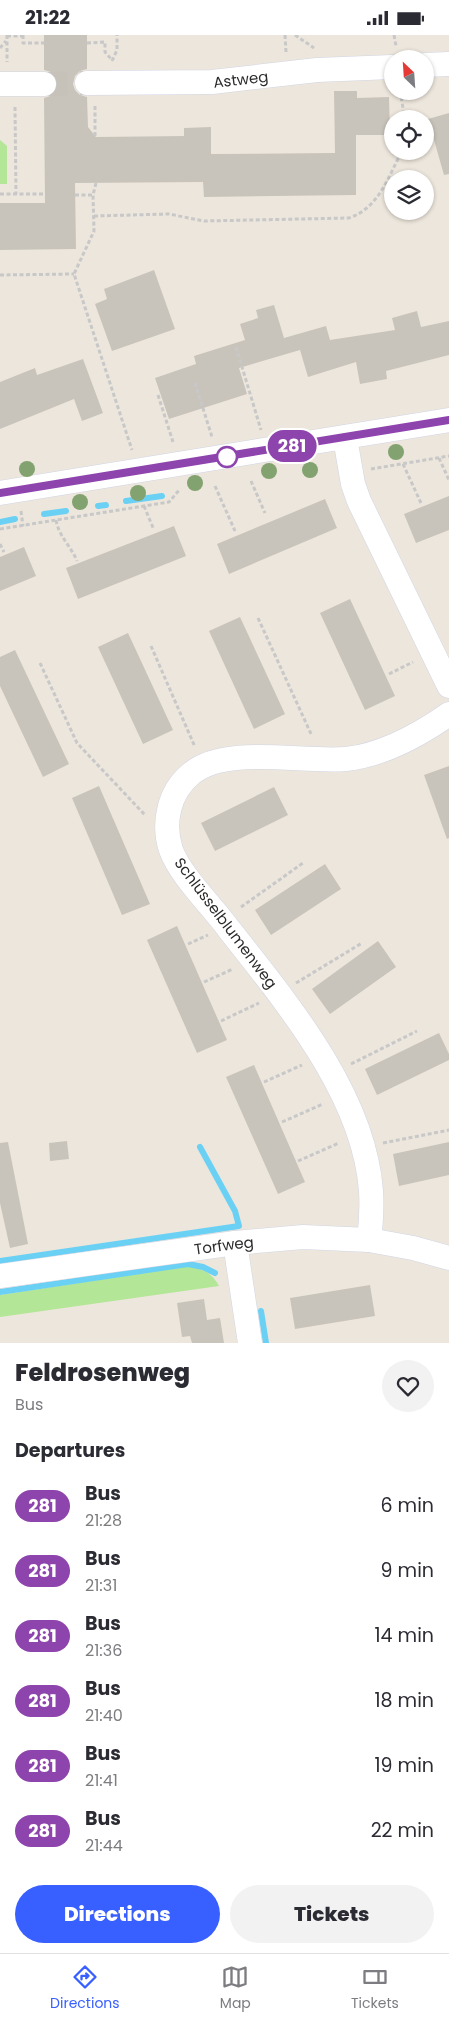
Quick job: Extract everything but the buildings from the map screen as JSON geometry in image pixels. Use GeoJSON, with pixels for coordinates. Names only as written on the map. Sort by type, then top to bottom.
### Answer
{"type":"FeatureCollection","features":[{"type":"Feature","properties":{"kind":"street","name":"Astweg"},"geometry":{"type":"LineString","coordinates":[[87,83],[212,82],[317,70],[384,58]]}},
{"type":"Feature","properties":{"kind":"street"},"geometry":{"type":"LineString","coordinates":[[434,65],[449,64]]}},
{"type":"Feature","properties":{"kind":"street"},"geometry":{"type":"LineString","coordinates":[[4,78],[44,84]]}},
{"type":"Feature","properties":{"kind":"street"},"geometry":{"type":"LineString","coordinates":[[0,493],[449,420]]}},
{"type":"Feature","properties":{"kind":"street"},"geometry":{"type":"LineString","coordinates":[[345,438],[353,484],[359,501],[449,686]]}},
{"type":"Feature","properties":{"kind":"street","name":"Schlüsselblumenweg"},"geometry":{"type":"LineString","coordinates":[[369,1240],[371,1191],[368,1169],[360,1139],[342,1095],[312,1041],[279,993],[187,875],[172,852],[167,828],[168,811],[181,784],[191,773],[203,765],[222,759],[246,757],[322,760],[349,759],[378,752],[404,741],[449,714]]}},
{"type":"Feature","properties":{"kind":"street","name":"Torfweg"},"geometry":{"type":"LineString","coordinates":[[0,1276],[235,1243],[303,1237],[369,1240],[413,1248],[449,1258]]}},
{"type":"Feature","properties":{"kind":"street"},"geometry":{"type":"LineString","coordinates":[[235,1243],[250,1343]]}},
{"type":"Feature","properties":{"kind":"path"},"geometry":{"type":"LineString","coordinates":[[7,37],[23,35],[23,43],[44,43]]}},
{"type":"Feature","properties":{"kind":"path"},"geometry":{"type":"LineString","coordinates":[[113,70],[112,60],[117,50],[117,35]]}},
{"type":"Feature","properties":{"kind":"path"},"geometry":{"type":"LineString","coordinates":[[285,35],[286,61]]}},
{"type":"Feature","properties":{"kind":"path"},"geometry":{"type":"LineString","coordinates":[[295,35],[319,51]]}},
{"type":"Feature","properties":{"kind":"path"},"geometry":{"type":"LineString","coordinates":[[394,35],[394,50]]}},
{"type":"Feature","properties":{"kind":"path"},"geometry":{"type":"LineString","coordinates":[[0,48],[7,37]]}},
{"type":"Feature","properties":{"kind":"path"},"geometry":{"type":"LineString","coordinates":[[4,78],[7,37]]}},
{"type":"Feature","properties":{"kind":"path"},"geometry":{"type":"LineString","coordinates":[[87,43],[105,42],[105,52],[112,60]]}},
{"type":"Feature","properties":{"kind":"path"},"geometry":{"type":"LineString","coordinates":[[15,107],[16,194]]}},
{"type":"Feature","properties":{"kind":"path"},"geometry":{"type":"LineString","coordinates":[[95,107],[95,137]]}},
{"type":"Feature","properties":{"kind":"path"},"geometry":{"type":"LineString","coordinates":[[94,216],[169,214],[204,221],[349,218],[362,213],[376,201],[397,160]]}},
{"type":"Feature","properties":{"kind":"path"},"geometry":{"type":"LineString","coordinates":[[96,183],[93,195],[94,231],[74,274],[132,453]]}},
{"type":"Feature","properties":{"kind":"path"},"geometry":{"type":"LineString","coordinates":[[0,194],[45,194]]}},
{"type":"Feature","properties":{"kind":"path"},"geometry":{"type":"LineString","coordinates":[[75,195],[93,195]]}},
{"type":"Feature","properties":{"kind":"path"},"geometry":{"type":"LineString","coordinates":[[0,275],[74,274]]}},
{"type":"Feature","properties":{"kind":"path"},"geometry":{"type":"LineString","coordinates":[[236,347],[262,431]]}},
{"type":"Feature","properties":{"kind":"path"},"geometry":{"type":"LineString","coordinates":[[195,383],[213,439]]}},
{"type":"Feature","properties":{"kind":"path"},"geometry":{"type":"LineString","coordinates":[[158,395],[175,445]]}},
{"type":"Feature","properties":{"kind":"path"},"geometry":{"type":"LineString","coordinates":[[368,470],[449,456]]}},
{"type":"Feature","properties":{"kind":"path"},"geometry":{"type":"LineString","coordinates":[[439,458],[449,480]]}},
{"type":"Feature","properties":{"kind":"path"},"geometry":{"type":"LineString","coordinates":[[404,464],[421,503]]}},
{"type":"Feature","properties":{"kind":"path"},"geometry":{"type":"LineString","coordinates":[[251,481],[265,513]]}},
{"type":"Feature","properties":{"kind":"path"},"geometry":{"type":"LineString","coordinates":[[215,486],[235,531]]}},
{"type":"Feature","properties":{"kind":"path"},"geometry":{"type":"LineString","coordinates":[[0,529],[169,502],[180,489]]}},
{"type":"Feature","properties":{"kind":"path"},"geometry":{"type":"LineString","coordinates":[[20,506],[23,526]]}},
{"type":"Feature","properties":{"kind":"path"},"geometry":{"type":"LineString","coordinates":[[144,506],[154,530]]}},
{"type":"Feature","properties":{"kind":"path"},"geometry":{"type":"LineString","coordinates":[[56,520],[62,539],[72,550],[77,561]]}},
{"type":"Feature","properties":{"kind":"path"},"geometry":{"type":"LineString","coordinates":[[0,544],[4,552]]}},
{"type":"Feature","properties":{"kind":"path"},"geometry":{"type":"LineString","coordinates":[[258,618],[322,760]]}},
{"type":"Feature","properties":{"kind":"path"},"geometry":{"type":"LineString","coordinates":[[151,646],[203,765]]}},
{"type":"Feature","properties":{"kind":"path"},"geometry":{"type":"LineString","coordinates":[[389,674],[415,662]]}},
{"type":"Feature","properties":{"kind":"path"},"geometry":{"type":"LineString","coordinates":[[40,663],[77,743],[151,822],[167,828]]}},
{"type":"Feature","properties":{"kind":"path"},"geometry":{"type":"LineString","coordinates":[[237,910],[304,863]]}},
{"type":"Feature","properties":{"kind":"path"},"geometry":{"type":"LineString","coordinates":[[188,944],[210,934]]}},
{"type":"Feature","properties":{"kind":"path"},"geometry":{"type":"LineString","coordinates":[[296,983],[362,943]]}},
{"type":"Feature","properties":{"kind":"path"},"geometry":{"type":"LineString","coordinates":[[204,982],[235,968]]}},
{"type":"Feature","properties":{"kind":"path"},"geometry":{"type":"LineString","coordinates":[[221,1021],[262,1001]]}},
{"type":"Feature","properties":{"kind":"path"},"geometry":{"type":"LineString","coordinates":[[349,1064],[417,1031]]}},
{"type":"Feature","properties":{"kind":"path"},"geometry":{"type":"LineString","coordinates":[[264,1082],[305,1064]]}},
{"type":"Feature","properties":{"kind":"path"},"geometry":{"type":"LineString","coordinates":[[282,1122],[326,1103]]}},
{"type":"Feature","properties":{"kind":"path"},"geometry":{"type":"LineString","coordinates":[[382,1143],[449,1130]]}},
{"type":"Feature","properties":{"kind":"path"},"geometry":{"type":"LineString","coordinates":[[298,1161],[341,1142]]}},
{"type":"Feature","properties":{"kind":"green space"},"geometry":{"type":"Polygon","coordinates":[[[0,140],[7,146],[7,184],[0,184],[0,140]]]}},
{"type":"Feature","properties":{"kind":"green space"},"geometry":{"type":"Polygon","coordinates":[[[189,1266],[207,1272],[219,1286],[0,1317],[0,1295],[189,1266]]]}},
{"type":"Feature","properties":{"kind":"waterway"},"geometry":{"type":"LineString","coordinates":[[126,501],[162,496]]}},
{"type":"Feature","properties":{"kind":"waterway"},"geometry":{"type":"LineString","coordinates":[[98,506],[106,505]]}},
{"type":"Feature","properties":{"kind":"waterway"},"geometry":{"type":"LineString","coordinates":[[44,514],[66,511]]}},
{"type":"Feature","properties":{"kind":"waterway"},"geometry":{"type":"LineString","coordinates":[[0,522],[15,519]]}},
{"type":"Feature","properties":{"kind":"waterway"},"geometry":{"type":"LineString","coordinates":[[0,1261],[239,1226],[235,1211],[200,1147]]}},
{"type":"Feature","properties":{"kind":"waterway"},"geometry":{"type":"LineString","coordinates":[[0,1292],[188,1264],[203,1267],[215,1273]]}},
{"type":"Feature","properties":{"kind":"waterway"},"geometry":{"type":"LineString","coordinates":[[261,1311],[266,1343]]}},
{"type":"Feature","properties":{"kind":"tunnel"},"geometry":{"type":"LineString","coordinates":[[44,84],[87,83]]}},
{"type":"Feature","properties":{"kind":"bus line","name":"281"},"geometry":{"type":"LineString","coordinates":[[0,493],[449,420]]}}]}
